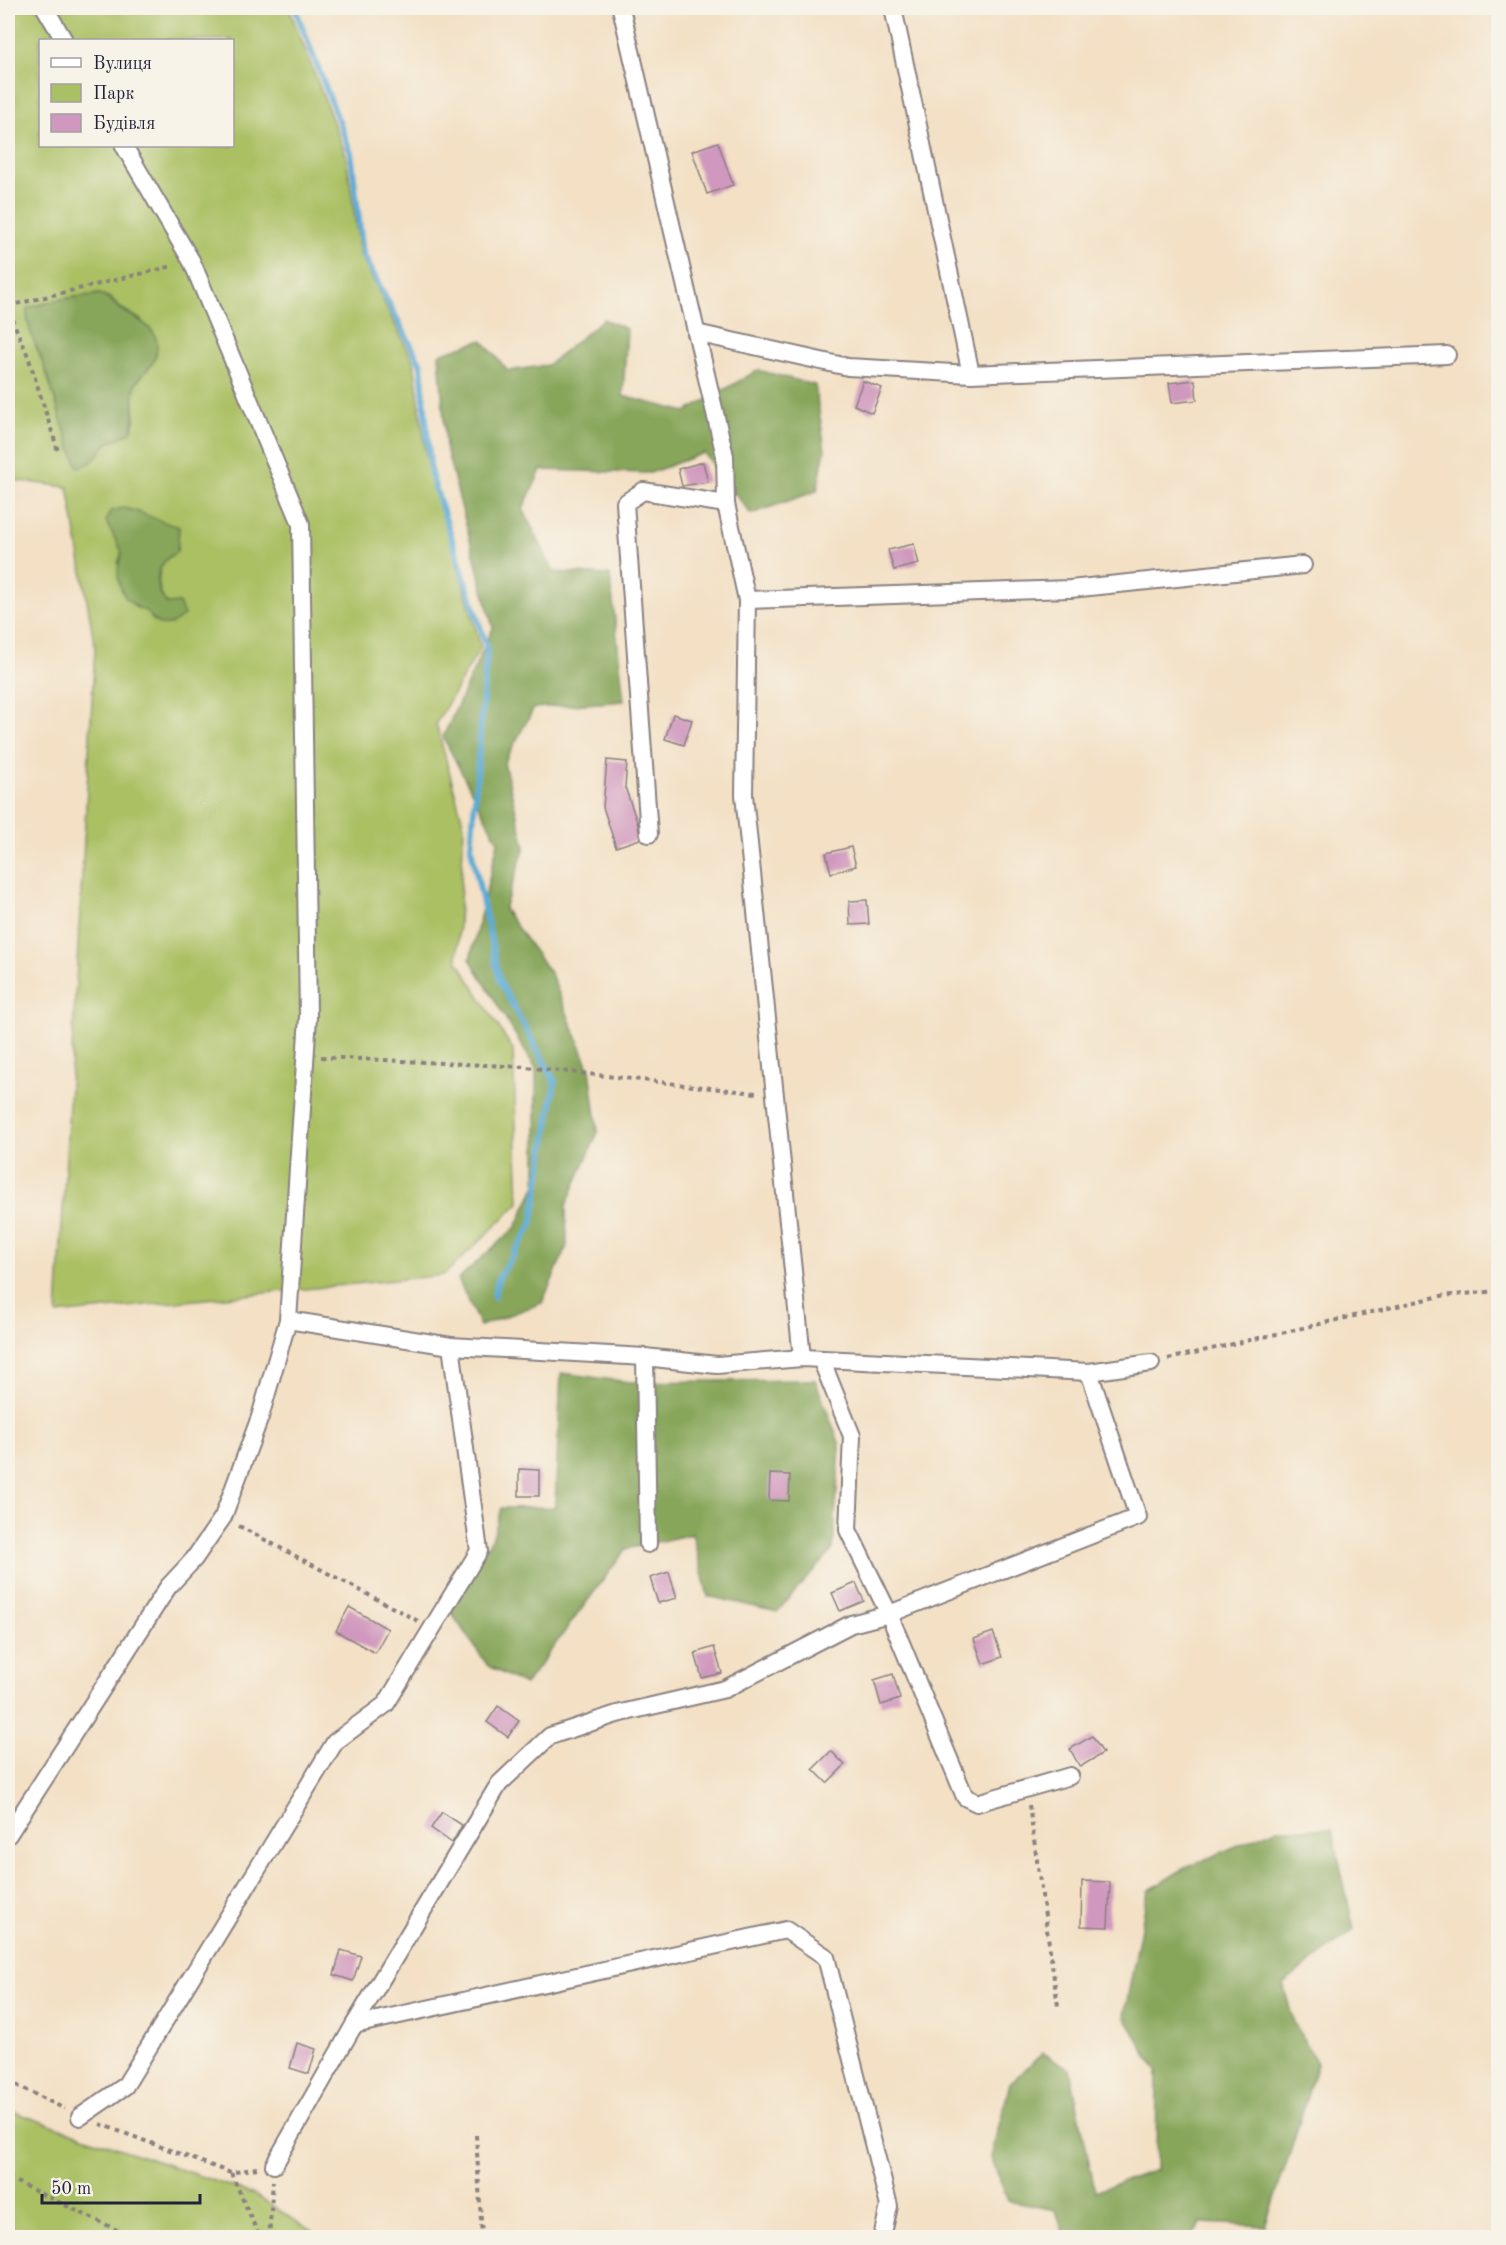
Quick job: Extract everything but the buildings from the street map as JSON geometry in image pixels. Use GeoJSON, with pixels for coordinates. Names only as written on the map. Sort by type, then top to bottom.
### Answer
{"type":"FeatureCollection","features":[{"type":"Feature","properties":{"kind":"street"},"geometry":{"type":"LineString","coordinates":[[45,8],[63,39]]}},
{"type":"Feature","properties":{"kind":"street"},"geometry":{"type":"LineString","coordinates":[[621,8],[724,456],[726,504],[747,600],[744,795],[802,1359]]}},
{"type":"Feature","properties":{"kind":"street"},"geometry":{"type":"LineString","coordinates":[[893,8],[971,374]]}},
{"type":"Feature","properties":{"kind":"street"},"geometry":{"type":"LineString","coordinates":[[8,1835],[168,1587],[194,1559],[223,1517],[260,1417],[288,1320],[308,1017],[301,524],[192,262],[125,147]]}},
{"type":"Feature","properties":{"kind":"street"},"geometry":{"type":"LineString","coordinates":[[696,333],[848,368],[971,374],[1447,355]]}},
{"type":"Feature","properties":{"kind":"street"},"geometry":{"type":"LineString","coordinates":[[649,834],[625,503],[644,491],[726,504]]}},
{"type":"Feature","properties":{"kind":"street"},"geometry":{"type":"LineString","coordinates":[[747,600],[1070,589],[1303,565]]}},
{"type":"Feature","properties":{"kind":"street"},"geometry":{"type":"LineString","coordinates":[[288,1320],[451,1346],[645,1357],[717,1365],[820,1359],[1089,1372],[1151,1363]]}},
{"type":"Feature","properties":{"kind":"street"},"geometry":{"type":"LineString","coordinates":[[80,2117],[125,2086],[335,1742],[386,1704],[479,1551],[451,1346]]}},
{"type":"Feature","properties":{"kind":"street"},"geometry":{"type":"LineString","coordinates":[[645,1357],[648,1544]]}},
{"type":"Feature","properties":{"kind":"street"},"geometry":{"type":"LineString","coordinates":[[820,1359],[852,1436],[848,1530],[889,1614],[965,1797],[977,1803],[1070,1776]]}},
{"type":"Feature","properties":{"kind":"street"},"geometry":{"type":"LineString","coordinates":[[274,2164],[354,2025],[500,1784],[550,1736],[617,1714],[725,1689],[851,1624],[889,1614],[1138,1517],[1089,1372]]}},
{"type":"Feature","properties":{"kind":"street"},"geometry":{"type":"LineString","coordinates":[[354,2025],[786,1930],[826,1958],[889,2206],[882,2238]]}},
{"type":"Feature","properties":{"kind":"path"},"geometry":{"type":"LineString","coordinates":[[58,451],[28,356],[8,308],[192,262]]}},
{"type":"Feature","properties":{"kind":"path"},"geometry":{"type":"LineString","coordinates":[[306,1056],[526,1067],[775,1095]]}},
{"type":"Feature","properties":{"kind":"path"},"geometry":{"type":"LineString","coordinates":[[1151,1363],[1441,1296],[1498,1291]]}},
{"type":"Feature","properties":{"kind":"path"},"geometry":{"type":"LineString","coordinates":[[223,1517],[432,1628]]}},
{"type":"Feature","properties":{"kind":"path"},"geometry":{"type":"LineString","coordinates":[[1027,1788],[1058,2006]]}},
{"type":"Feature","properties":{"kind":"path"},"geometry":{"type":"LineString","coordinates":[[8,2081],[80,2117],[231,2173],[274,2164],[269,2238]]}},
{"type":"Feature","properties":{"kind":"path"},"geometry":{"type":"LineString","coordinates":[[476,2136],[482,2238]]}},
{"type":"Feature","properties":{"kind":"path"},"geometry":{"type":"LineString","coordinates":[[231,2173],[260,2238]]}},
{"type":"Feature","properties":{"kind":"path"},"geometry":{"type":"LineString","coordinates":[[8,2178],[134,2238]]}},
{"type":"Feature","properties":{"kind":"green space"},"geometry":{"type":"Polygon","coordinates":[[[8,8],[289,8],[346,155],[360,254],[414,362],[426,455],[481,647],[436,723],[464,826],[457,960],[513,1050],[519,1203],[444,1275],[57,1314],[95,648],[68,487],[12,480],[8,485],[8,8]],[[99,294],[62,299],[28,308],[33,338],[79,468],[108,443],[131,432],[135,420],[133,395],[136,383],[152,364],[141,320],[119,307],[111,298],[99,294]],[[135,510],[118,564],[135,607],[146,611],[167,604],[161,595],[159,575],[161,565],[179,527],[158,522],[135,510]]]}},
{"type":"Feature","properties":{"kind":"green space"},"geometry":{"type":"Polygon","coordinates":[[[99,294],[110,299],[150,328],[157,341],[157,350],[152,364],[135,386],[134,420],[131,432],[108,443],[92,462],[79,468],[30,331],[27,308],[62,299],[99,294]]]}},
{"type":"Feature","properties":{"kind":"green space"},"geometry":{"type":"Polygon","coordinates":[[[603,319],[627,329],[623,396],[686,412],[758,370],[815,385],[825,450],[817,491],[751,514],[704,453],[650,473],[541,470],[523,509],[554,572],[610,575],[624,701],[534,708],[504,763],[525,847],[504,909],[551,974],[590,1070],[598,1132],[566,1206],[567,1246],[542,1303],[480,1326],[458,1279],[516,1227],[536,1185],[536,1069],[470,959],[498,842],[443,737],[493,628],[446,448],[439,354],[482,340],[508,371],[548,365],[603,319]]]}},
{"type":"Feature","properties":{"kind":"green space"},"geometry":{"type":"Polygon","coordinates":[[[123,508],[179,527],[177,552],[164,562],[158,575],[162,597],[167,604],[179,603],[184,615],[169,625],[155,621],[146,611],[130,602],[120,588],[118,570],[122,552],[106,521],[111,511],[123,508]]]}},
{"type":"Feature","properties":{"kind":"green space"},"geometry":{"type":"Polygon","coordinates":[[[561,1373],[630,1382],[815,1380],[840,1445],[833,1549],[777,1612],[708,1596],[692,1534],[626,1549],[525,1685],[488,1666],[450,1611],[493,1537],[501,1508],[555,1507],[561,1373]]]}},
{"type":"Feature","properties":{"kind":"green space"},"geometry":{"type":"Polygon","coordinates":[[[1276,1829],[1332,1829],[1354,1930],[1283,1984],[1294,2023],[1317,2063],[1265,2226],[1201,2223],[1191,2237],[1064,2237],[1056,2210],[1008,2201],[991,2157],[1010,2083],[1043,2053],[1070,2069],[1095,2191],[1156,2170],[1157,2071],[1124,2016],[1148,1891],[1183,1869],[1276,1829]]]}},
{"type":"Feature","properties":{"kind":"green space"},"geometry":{"type":"Polygon","coordinates":[[[8,2110],[255,2195],[321,2237],[8,2238],[8,2110]]]}},
{"type":"Feature","properties":{"kind":"waterway"},"geometry":{"type":"LineString","coordinates":[[295,8],[351,153],[363,254],[421,365],[431,474],[487,648],[471,848],[500,982],[555,1082],[532,1225],[498,1279],[494,1297]]}}]}
